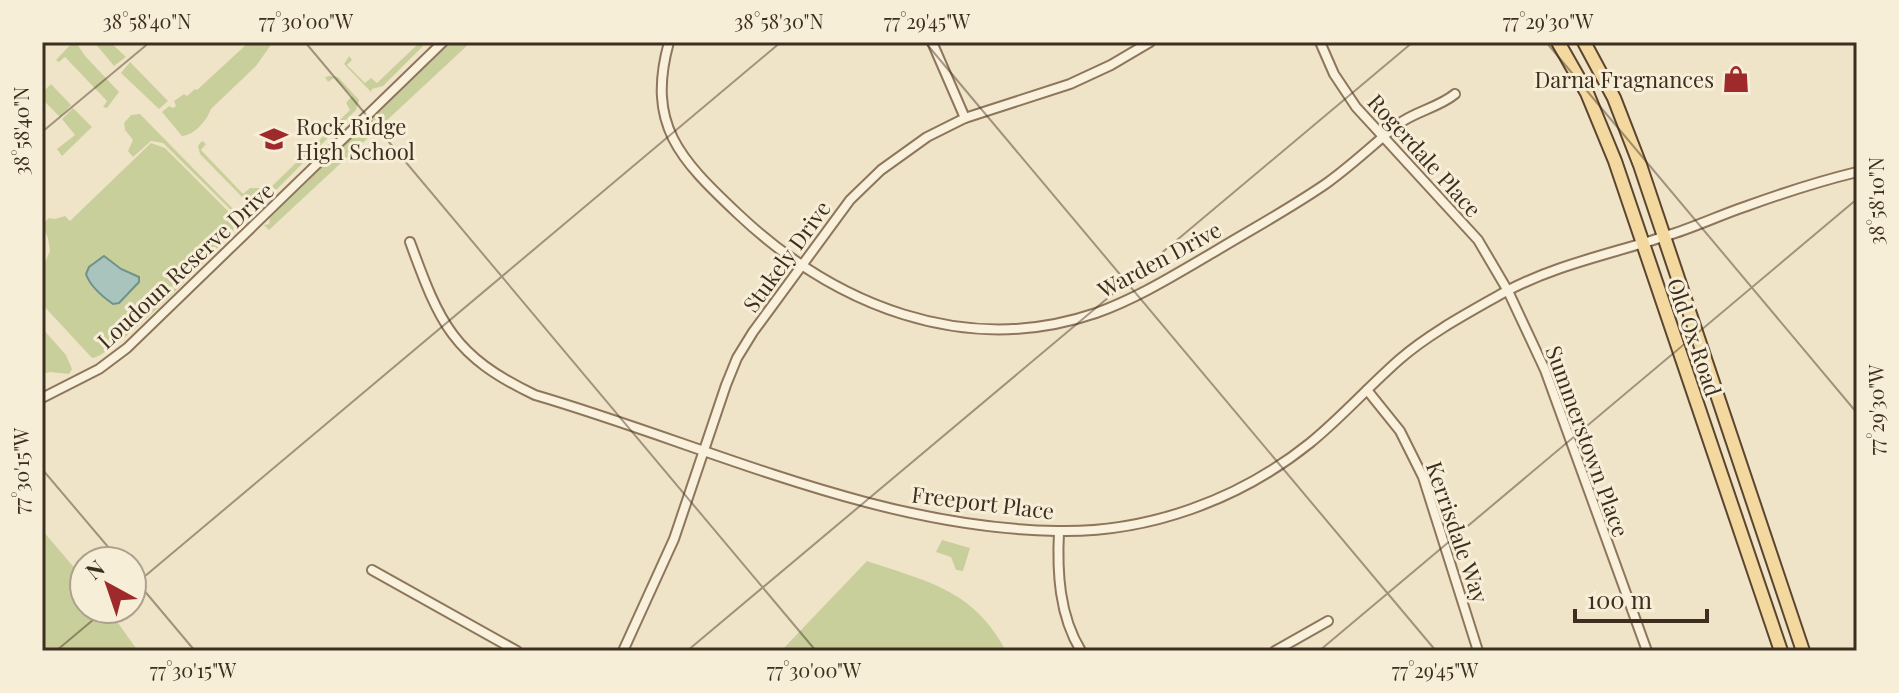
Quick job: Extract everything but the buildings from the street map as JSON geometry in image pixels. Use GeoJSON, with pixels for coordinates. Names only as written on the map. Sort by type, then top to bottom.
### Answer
{"type":"FeatureCollection","features":[{"type":"Feature","properties":{"kind":"main road","name":"Old Ox Road"},"geometry":{"type":"LineString","coordinates":[[1558,42],[1587,93],[1615,161],[1781,651]]}},
{"type":"Feature","properties":{"kind":"main road","name":"Old Ox Road"},"geometry":{"type":"LineString","coordinates":[[1584,42],[1614,98],[1664,237],[1803,651]]}},
{"type":"Feature","properties":{"kind":"street","name":"Loudoun Reserve Drive"},"geometry":{"type":"LineString","coordinates":[[42,398],[99,369],[133,343],[443,42]]}},
{"type":"Feature","properties":{"kind":"street","name":"Warden Drive"},"geometry":{"type":"LineString","coordinates":[[669,42],[661,70],[661,102],[677,147],[708,185],[738,214],[802,264],[873,304],[925,321],[993,329],[1058,323],[1096,313],[1132,298],[1304,199],[1411,116],[1444,103],[1455,94]]}},
{"type":"Feature","properties":{"kind":"street"},"geometry":{"type":"LineString","coordinates":[[932,42],[965,118]]}},
{"type":"Feature","properties":{"kind":"street","name":"Stukely Drive"},"geometry":{"type":"LineString","coordinates":[[623,651],[668,553],[737,358],[850,200],[881,170],[927,137],[965,118],[1070,84],[1150,42]]}},
{"type":"Feature","properties":{"kind":"street","name":"Rogerdale Place"},"geometry":{"type":"LineString","coordinates":[[1320,42],[1334,74],[1356,107],[1382,139],[1478,240],[1508,291]]}},
{"type":"Feature","properties":{"kind":"street","name":"Freeport Place"},"geometry":{"type":"LineString","coordinates":[[410,242],[438,313],[455,338],[477,361],[501,379],[535,395],[864,501],[1015,529],[1059,531],[1117,527],[1156,519],[1201,506],[1230,493],[1257,480],[1302,449],[1419,345],[1508,291],[1548,273],[1857,172]]}},
{"type":"Feature","properties":{"kind":"street","name":"Summerstown Place"},"geometry":{"type":"LineString","coordinates":[[1508,291],[1545,370],[1647,651]]}},
{"type":"Feature","properties":{"kind":"street","name":"Kerrisdale Way"},"geometry":{"type":"LineString","coordinates":[[1367,390],[1400,431],[1423,477],[1478,651]]}},
{"type":"Feature","properties":{"kind":"street"},"geometry":{"type":"LineString","coordinates":[[1059,531],[1058,574],[1062,602],[1081,651]]}},
{"type":"Feature","properties":{"kind":"street"},"geometry":{"type":"LineString","coordinates":[[372,570],[517,651]]}},
{"type":"Feature","properties":{"kind":"street"},"geometry":{"type":"LineString","coordinates":[[1275,651],[1328,621]]}},
{"type":"Feature","properties":{"kind":"green space"},"geometry":{"type":"Polygon","coordinates":[[[73,42],[119,92],[107,108],[103,107],[107,101],[65,57],[59,62],[56,60],[73,42]]]}},
{"type":"Feature","properties":{"kind":"green space"},"geometry":{"type":"Polygon","coordinates":[[[94,42],[110,42],[126,57],[114,66],[94,42]]]}},
{"type":"Feature","properties":{"kind":"green space"},"geometry":{"type":"Polygon","coordinates":[[[249,42],[273,42],[256,66],[211,109],[200,126],[182,136],[162,112],[169,106],[176,106],[174,101],[184,94],[187,96],[197,90],[249,42]]]}},
{"type":"Feature","properties":{"kind":"green space"},"geometry":{"type":"Polygon","coordinates":[[[420,42],[425,42],[383,86],[371,92],[344,64],[349,56],[352,60],[347,65],[365,83],[371,78],[377,83],[420,42]]]}},
{"type":"Feature","properties":{"kind":"green space"},"geometry":{"type":"Polygon","coordinates":[[[451,42],[471,42],[269,230],[264,225],[269,224],[270,218],[451,42]]]}},
{"type":"Feature","properties":{"kind":"green space"},"geometry":{"type":"Polygon","coordinates":[[[130,62],[168,101],[159,109],[121,73],[130,62]]]}},
{"type":"Feature","properties":{"kind":"green space"},"geometry":{"type":"Polygon","coordinates":[[[325,77],[338,77],[359,100],[356,110],[260,206],[249,204],[200,154],[198,146],[202,141],[206,144],[201,150],[243,194],[250,188],[259,188],[265,193],[350,110],[346,103],[352,96],[334,78],[328,82],[325,77]]]}},
{"type":"Feature","properties":{"kind":"green space"},"geometry":{"type":"Polygon","coordinates":[[[51,84],[71,105],[60,117],[42,99],[42,93],[51,84]]]}},
{"type":"Feature","properties":{"kind":"green space"},"geometry":{"type":"Polygon","coordinates":[[[73,108],[92,127],[62,156],[57,149],[75,135],[62,119],[73,108]]]}},
{"type":"Feature","properties":{"kind":"green space"},"geometry":{"type":"Polygon","coordinates":[[[140,114],[240,219],[163,143],[151,141],[133,157],[128,151],[133,140],[124,123],[131,115],[140,114]]]}},
{"type":"Feature","properties":{"kind":"green space"},"geometry":{"type":"Polygon","coordinates":[[[151,143],[165,148],[237,220],[237,227],[142,322],[104,353],[92,358],[42,304],[42,269],[50,251],[42,224],[49,218],[65,216],[70,221],[151,143]]]}},
{"type":"Feature","properties":{"kind":"green space"},"geometry":{"type":"Polygon","coordinates":[[[42,328],[66,355],[72,369],[69,374],[42,374],[42,328]]]}},
{"type":"Feature","properties":{"kind":"green space"},"geometry":{"type":"Polygon","coordinates":[[[42,530],[68,560],[68,625],[119,625],[138,651],[42,651],[42,530]]]}},
{"type":"Feature","properties":{"kind":"green space"},"geometry":{"type":"Polygon","coordinates":[[[942,540],[970,548],[963,571],[956,570],[951,557],[936,552],[942,540]]]}},
{"type":"Feature","properties":{"kind":"green space"},"geometry":{"type":"Polygon","coordinates":[[[867,561],[929,582],[964,601],[993,630],[1006,651],[781,651],[867,561]]]}},
{"type":"Feature","properties":{"kind":"water"},"geometry":{"type":"Polygon","coordinates":[[[104,256],[121,269],[139,277],[139,282],[119,303],[113,304],[101,295],[86,274],[89,267],[104,256]]]}},
{"type":"Feature","properties":{"kind":"place","name":"Darna Fragnances"},"geometry":{"type":"Point","coordinates":[1736,79]}},
{"type":"Feature","properties":{"kind":"place","name":"Rock Ridge High School"},"geometry":{"type":"Point","coordinates":[274,139]}}]}
